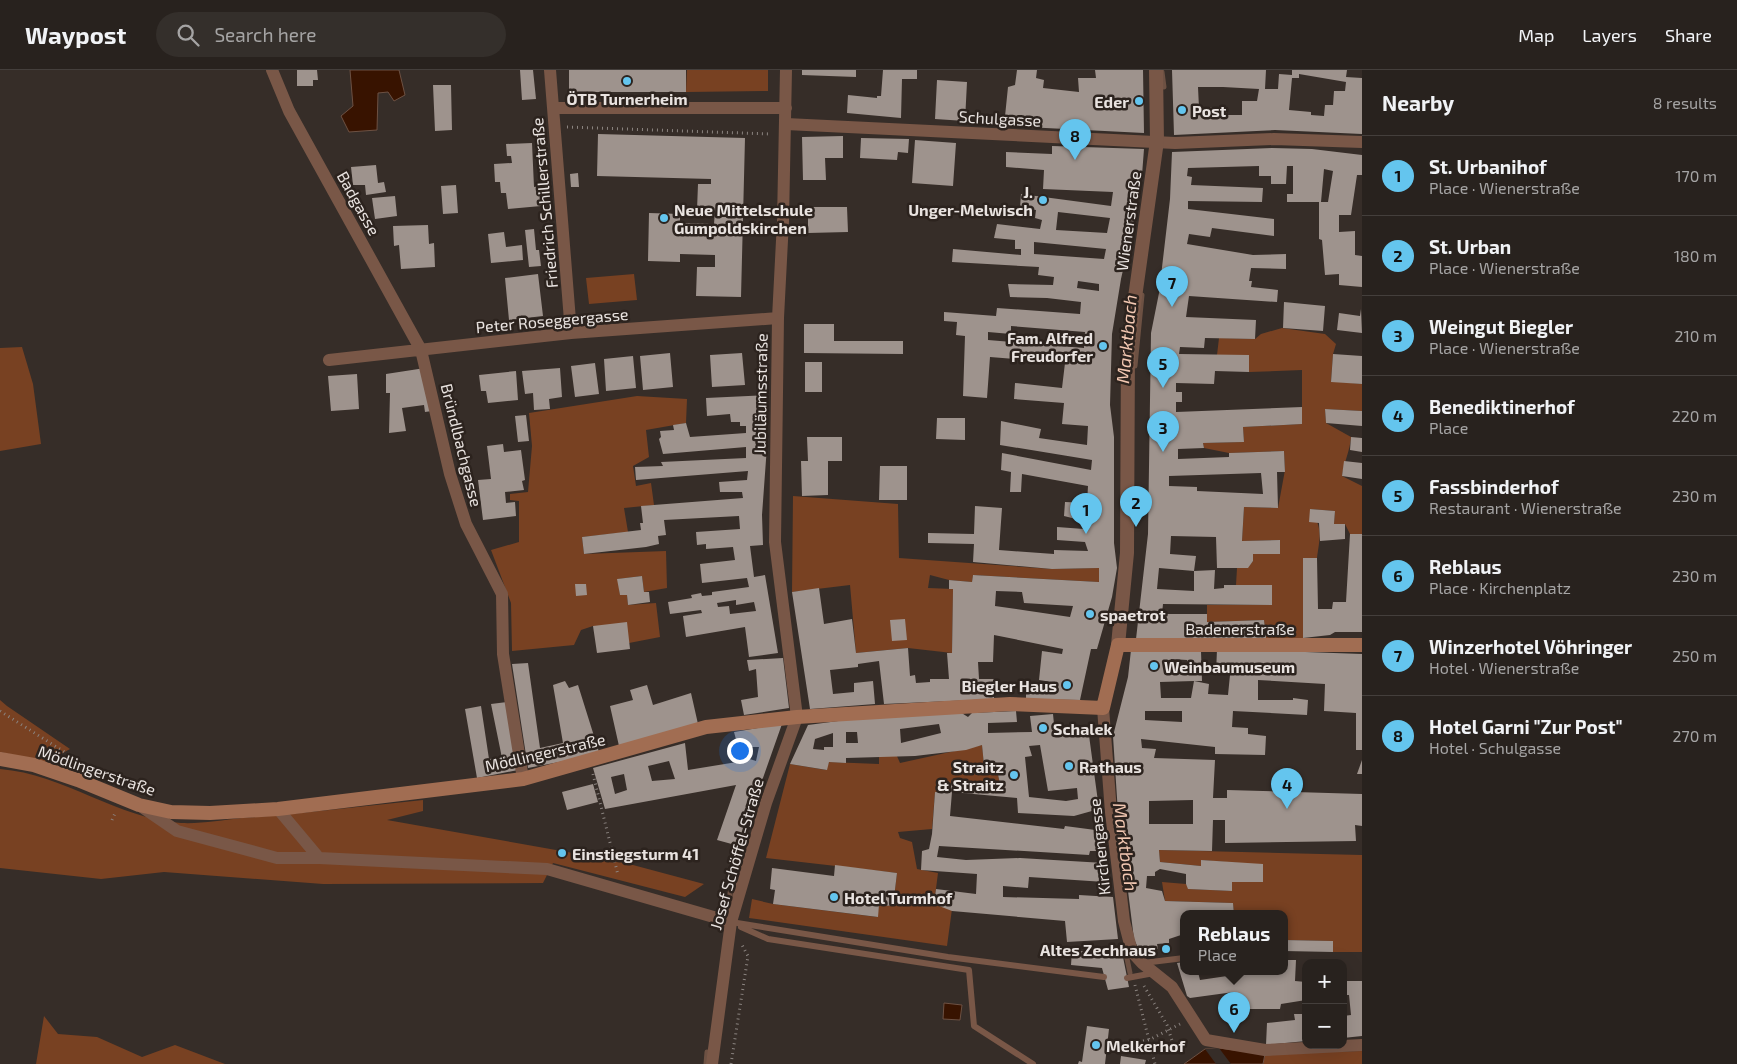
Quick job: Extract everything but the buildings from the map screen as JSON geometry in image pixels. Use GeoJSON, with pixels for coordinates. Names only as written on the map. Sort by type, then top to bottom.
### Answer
{"type":"FeatureCollection","features":[{"type":"Feature","properties":{"kind":"main road","name":"Badenerstraße"},"geometry":{"type":"LineString","coordinates":[[1118,645],[1362,645]]}},
{"type":"Feature","properties":{"kind":"main road"},"geometry":{"type":"LineString","coordinates":[[1103,708],[1118,645]]}},
{"type":"Feature","properties":{"kind":"main road","name":"Mödlingerstraße"},"geometry":{"type":"LineString","coordinates":[[0,759],[34,765],[78,780],[139,805],[171,812],[278,809],[523,779],[589,762],[706,727],[797,716],[1010,704],[1103,708]]}},
{"type":"Feature","properties":{"kind":"street","name":"Badgasse"},"geometry":{"type":"LineString","coordinates":[[272,70],[289,111],[421,350]]}},
{"type":"Feature","properties":{"kind":"street","name":"Friedrich Schillerstraße"},"geometry":{"type":"LineString","coordinates":[[550,70],[571,333]]}},
{"type":"Feature","properties":{"kind":"street","name":"Jubiläumsstraße"},"geometry":{"type":"LineString","coordinates":[[786,70],[786,124],[778,318],[775,542],[780,599],[797,716]]}},
{"type":"Feature","properties":{"kind":"street","name":"Wienerstraße"},"geometry":{"type":"LineString","coordinates":[[1118,645],[1127,553],[1128,347],[1157,141],[1156,70]]}},
{"type":"Feature","properties":{"kind":"street"},"geometry":{"type":"LineString","coordinates":[[553,108],[786,108]]}},
{"type":"Feature","properties":{"kind":"street","name":"Schulgasse"},"geometry":{"type":"LineString","coordinates":[[786,124],[1175,143],[1274,139],[1362,142]]}},
{"type":"Feature","properties":{"kind":"street","name":"Peter Roseggergasse"},"geometry":{"type":"LineString","coordinates":[[329,360],[571,333],[778,318]]}},
{"type":"Feature","properties":{"kind":"street","name":"Bründlbachgasse"},"geometry":{"type":"LineString","coordinates":[[421,350],[450,474],[466,524],[502,594],[503,654],[523,779]]}},
{"type":"Feature","properties":{"kind":"street","name":"Kirchengasse"},"geometry":{"type":"LineString","coordinates":[[1103,708],[1111,812],[1124,921],[1132,952],[1142,963]]}},
{"type":"Feature","properties":{"kind":"street","name":"Josef Schöffel-Straße"},"geometry":{"type":"LineString","coordinates":[[712,1064],[731,922],[766,803],[797,716]]}},
{"type":"Feature","properties":{"kind":"street"},"geometry":{"type":"LineString","coordinates":[[139,805],[177,831],[277,858],[319,858],[547,869],[731,922]]}},
{"type":"Feature","properties":{"kind":"street"},"geometry":{"type":"LineString","coordinates":[[278,809],[319,858]]}},
{"type":"Feature","properties":{"kind":"street"},"geometry":{"type":"LineString","coordinates":[[1142,963],[1172,987],[1206,1040],[1266,1050],[1362,1045]]}},
{"type":"Feature","properties":{"kind":"lane"},"geometry":{"type":"LineString","coordinates":[[731,922],[928,954],[1104,977]]}},
{"type":"Feature","properties":{"kind":"lane"},"geometry":{"type":"LineString","coordinates":[[731,922],[768,939],[969,970],[974,1026],[1033,1064]]}},
{"type":"Feature","properties":{"kind":"lane"},"geometry":{"type":"LineString","coordinates":[[1142,963],[1180,958]]}},
{"type":"Feature","properties":{"kind":"lane"},"geometry":{"type":"LineString","coordinates":[[1132,977],[1155,973]]}},
{"type":"Feature","properties":{"kind":"path"},"geometry":{"type":"LineString","coordinates":[[569,127],[769,133]]}},
{"type":"Feature","properties":{"kind":"path"},"geometry":{"type":"LineString","coordinates":[[0,711],[90,768]]}},
{"type":"Feature","properties":{"kind":"path"},"geometry":{"type":"LineString","coordinates":[[589,762],[622,891]]}},
{"type":"Feature","properties":{"kind":"path"},"geometry":{"type":"LineString","coordinates":[[731,1064],[748,956],[744,948]]}},
{"type":"Feature","properties":{"kind":"path"},"geometry":{"type":"LineString","coordinates":[[1132,977],[1168,1030],[1176,1053]]}},
{"type":"Feature","properties":{"kind":"path"},"geometry":{"type":"LineString","coordinates":[[1132,977],[1155,1064]]}},
{"type":"Feature","properties":{"kind":"path"},"geometry":{"type":"LineString","coordinates":[[1143,1041],[1149,1040],[1192,1018]]}},
{"type":"Feature","properties":{"kind":"shaded area"},"geometry":{"type":"Polygon","coordinates":[[[350,70],[399,70],[405,95],[394,101],[388,92],[378,93],[377,130],[349,132],[341,116],[353,106],[350,70]]]}},
{"type":"Feature","properties":{"kind":"shaded area"},"geometry":{"type":"Polygon","coordinates":[[[687,70],[768,70],[768,91],[686,92],[687,70]]]}},
{"type":"Feature","properties":{"kind":"shaded area"},"geometry":{"type":"Polygon","coordinates":[[[634,274],[637,300],[589,304],[586,278],[634,274]]]}},
{"type":"Feature","properties":{"kind":"shaded area"},"geometry":{"type":"Polygon","coordinates":[[[1282,328],[1325,334],[1336,344],[1333,354],[1331,381],[1362,384],[1362,411],[1325,409],[1326,423],[1351,437],[1342,476],[1362,486],[1362,534],[1350,534],[1345,524],[1334,524],[1335,511],[1310,509],[1319,527],[1320,538],[1317,558],[1303,558],[1303,638],[1266,638],[1264,620],[1207,622],[1207,605],[1272,605],[1272,585],[1236,585],[1237,568],[1248,567],[1253,561],[1253,554],[1280,553],[1280,540],[1242,541],[1244,507],[1278,508],[1285,470],[1284,451],[1229,453],[1204,448],[1203,443],[1244,442],[1243,427],[1302,424],[1302,370],[1249,372],[1249,355],[1217,355],[1219,338],[1255,339],[1261,334],[1282,328]]]}},
{"type":"Feature","properties":{"kind":"shaded area"},"geometry":{"type":"Polygon","coordinates":[[[22,347],[33,384],[41,444],[0,451],[0,348],[22,347]]]}},
{"type":"Feature","properties":{"kind":"shaded area"},"geometry":{"type":"Polygon","coordinates":[[[637,396],[687,399],[686,423],[646,430],[649,457],[633,466],[636,486],[651,483],[654,505],[624,508],[628,532],[582,537],[584,554],[666,551],[667,588],[644,592],[642,576],[618,579],[620,595],[627,595],[628,605],[656,603],[660,637],[629,643],[593,626],[581,630],[574,645],[512,651],[511,603],[491,550],[519,542],[519,501],[510,500],[510,494],[528,492],[532,446],[529,413],[637,396]]]}},
{"type":"Feature","properties":{"kind":"shaded area"},"geometry":{"type":"Polygon","coordinates":[[[793,496],[898,504],[899,558],[1052,569],[1099,568],[1099,582],[973,575],[972,582],[949,580],[930,575],[928,588],[953,589],[952,653],[908,648],[856,653],[850,585],[792,592],[793,496]]]}},
{"type":"Feature","properties":{"kind":"shaded area"},"geometry":{"type":"Polygon","coordinates":[[[0,700],[70,749],[47,762],[0,752],[0,700]]]}},
{"type":"Feature","properties":{"kind":"shaded area"},"geometry":{"type":"Polygon","coordinates":[[[982,745],[984,765],[996,765],[1000,784],[952,779],[948,793],[935,792],[932,829],[898,832],[900,838],[912,842],[917,869],[938,873],[934,904],[952,909],[947,946],[749,918],[752,899],[773,904],[877,917],[879,905],[893,906],[897,873],[766,858],[790,764],[826,770],[829,762],[879,764],[879,748],[893,747],[900,763],[982,745]]]}},
{"type":"Feature","properties":{"kind":"shaded area"},"geometry":{"type":"Polygon","coordinates":[[[0,769],[46,779],[135,814],[181,823],[423,800],[423,811],[387,820],[618,861],[704,884],[685,897],[553,863],[543,883],[323,884],[164,872],[101,879],[0,868],[0,769]]]}},
{"type":"Feature","properties":{"kind":"shaded area"},"geometry":{"type":"Polygon","coordinates":[[[1159,850],[1362,855],[1362,952],[1333,952],[1333,941],[1288,940],[1288,910],[1234,910],[1233,903],[1165,901],[1162,882],[1186,884],[1189,889],[1232,891],[1232,882],[1263,882],[1263,865],[1201,860],[1201,866],[1160,862],[1159,850]]]}},
{"type":"Feature","properties":{"kind":"shaded area"},"geometry":{"type":"Polygon","coordinates":[[[944,1003],[962,1005],[960,1020],[943,1019],[944,1003]]]}},
{"type":"Feature","properties":{"kind":"shaded area"},"geometry":{"type":"Polygon","coordinates":[[[44,1016],[58,1034],[97,1037],[142,1057],[175,1045],[225,1064],[36,1064],[44,1016]]]}},
{"type":"Feature","properties":{"kind":"shaded area"},"geometry":{"type":"Polygon","coordinates":[[[1219,1048],[1265,1054],[1263,1064],[1184,1064],[1205,1049],[1219,1048]]]}},
{"type":"Feature","properties":{"kind":"shaded area"},"geometry":{"type":"Polygon","coordinates":[[[1362,1051],[1362,1064],[1263,1064],[1265,1054],[1362,1051]]]}},
{"type":"Feature","properties":{"kind":"pier"},"geometry":{"type":"Polygon","coordinates":[[[1219,1048],[1231,1064],[1216,1064],[1205,1049],[1219,1048]]]}},
{"type":"Feature","properties":{"kind":"waterway","name":"Marktbach"},"geometry":{"type":"LineString","coordinates":[[1162,72],[1164,87]]}},
{"type":"Feature","properties":{"kind":"waterway","name":"Marktbach"},"geometry":{"type":"LineString","coordinates":[[1135,366],[1142,295]]}},
{"type":"Feature","properties":{"kind":"waterway"},"geometry":{"type":"LineString","coordinates":[[727,915],[731,887]]}},
{"type":"Feature","properties":{"kind":"waterway","name":"Marktbach"},"geometry":{"type":"LineString","coordinates":[[1125,949],[1130,973]]}},
{"type":"Feature","properties":{"kind":"waterway"},"geometry":{"type":"LineString","coordinates":[[706,1064],[707,1052]]}},
{"type":"Feature","properties":{"kind":"place","name":"ÖTB Turnerheim"},"geometry":{"type":"Point","coordinates":[627,81]}},
{"type":"Feature","properties":{"kind":"place","name":"Eder"},"geometry":{"type":"Point","coordinates":[1139,101]}},
{"type":"Feature","properties":{"kind":"place","name":"Post"},"geometry":{"type":"Point","coordinates":[1182,110]}},
{"type":"Feature","properties":{"kind":"place","name":"Hotel Garni \"Zur Post\""},"geometry":{"type":"Point","coordinates":[1075,160]}},
{"type":"Feature","properties":{"kind":"place","name":"J. Unger-Melwisch"},"geometry":{"type":"Point","coordinates":[1043,200]}},
{"type":"Feature","properties":{"kind":"place","name":"Neue Mittelschule Gumpoldskirchen"},"geometry":{"type":"Point","coordinates":[664,218]}},
{"type":"Feature","properties":{"kind":"place","name":"Winzerhotel Vöhringer"},"geometry":{"type":"Point","coordinates":[1172,307]}},
{"type":"Feature","properties":{"kind":"place","name":"Fam. Alfred Freudorfer"},"geometry":{"type":"Point","coordinates":[1103,346]}},
{"type":"Feature","properties":{"kind":"place","name":"Fassbinderhof"},"geometry":{"type":"Point","coordinates":[1163,388]}},
{"type":"Feature","properties":{"kind":"place","name":"Weingut Biegler"},"geometry":{"type":"Point","coordinates":[1163,452]}},
{"type":"Feature","properties":{"kind":"place","name":"St. Urban"},"geometry":{"type":"Point","coordinates":[1136,527]}},
{"type":"Feature","properties":{"kind":"place","name":"St. Urbanihof"},"geometry":{"type":"Point","coordinates":[1086,534]}},
{"type":"Feature","properties":{"kind":"place","name":"spaetrot"},"geometry":{"type":"Point","coordinates":[1090,614]}},
{"type":"Feature","properties":{"kind":"place","name":"Weinbaumuseum"},"geometry":{"type":"Point","coordinates":[1154,666]}},
{"type":"Feature","properties":{"kind":"place","name":"Biegler Haus"},"geometry":{"type":"Point","coordinates":[1067,685]}},
{"type":"Feature","properties":{"kind":"place","name":"Schalek"},"geometry":{"type":"Point","coordinates":[1043,728]}},
{"type":"Feature","properties":{"kind":"place","name":"Rathaus"},"geometry":{"type":"Point","coordinates":[1069,766]}},
{"type":"Feature","properties":{"kind":"place","name":"Straitz & Straitz"},"geometry":{"type":"Point","coordinates":[1014,775]}},
{"type":"Feature","properties":{"kind":"place","name":"Benediktinerhof"},"geometry":{"type":"Point","coordinates":[1287,809]}},
{"type":"Feature","properties":{"kind":"place","name":"Einstiegsturm 41"},"geometry":{"type":"Point","coordinates":[562,853]}},
{"type":"Feature","properties":{"kind":"place","name":"Hotel Turmhof"},"geometry":{"type":"Point","coordinates":[834,897]}},
{"type":"Feature","properties":{"kind":"place","name":"Altes Zechhaus"},"geometry":{"type":"Point","coordinates":[1166,949]}},
{"type":"Feature","properties":{"kind":"place","name":"Reblaus"},"geometry":{"type":"Point","coordinates":[1234,1033]}},
{"type":"Feature","properties":{"kind":"place","name":"Melkerhof"},"geometry":{"type":"Point","coordinates":[1096,1045]}}]}
